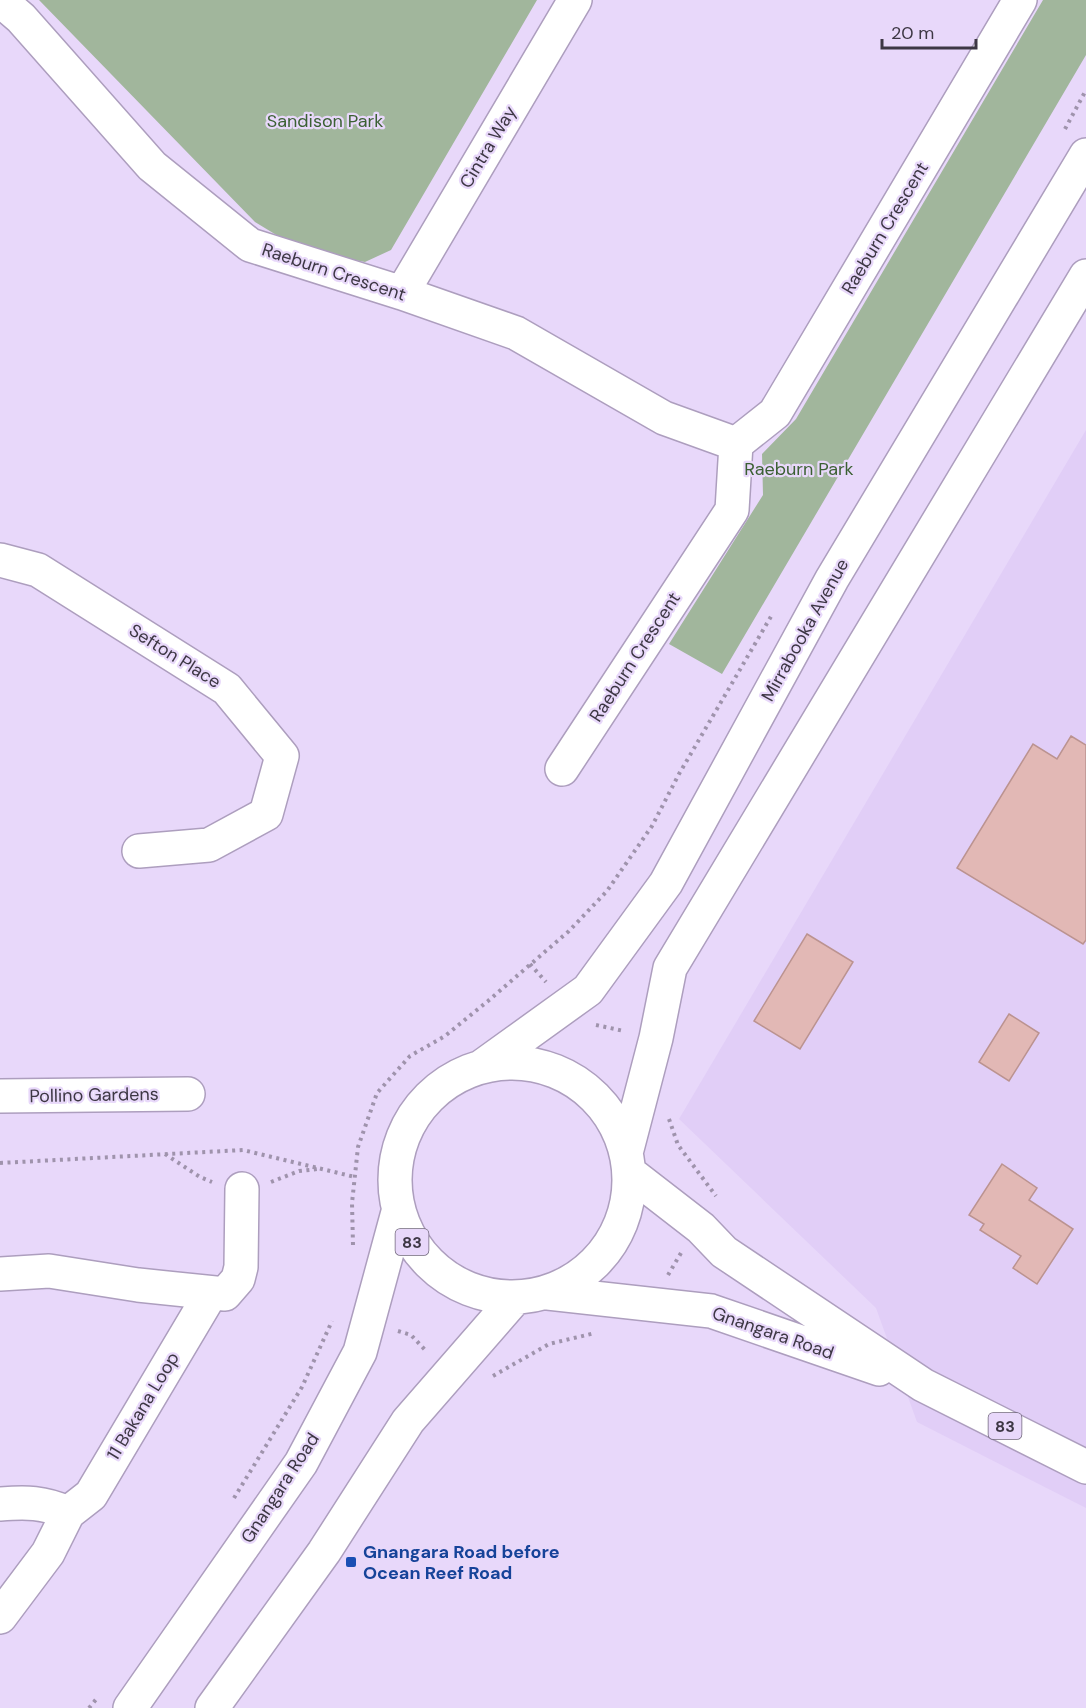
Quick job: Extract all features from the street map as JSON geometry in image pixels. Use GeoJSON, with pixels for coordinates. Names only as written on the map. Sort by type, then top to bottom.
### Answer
{"type":"FeatureCollection","features":[{"type":"Feature","properties":{"kind":"main road","name":"Raeburn Crescent"},"geometry":{"type":"LineString","coordinates":[[0,0],[21,18],[152,165],[250,245],[402,293],[516,333],[664,418],[736,444]]}},
{"type":"Feature","properties":{"kind":"main road","name":"Cintra Way"},"geometry":{"type":"LineString","coordinates":[[402,293],[575,0]]}},
{"type":"Feature","properties":{"kind":"main road","name":"Raeburn Crescent"},"geometry":{"type":"LineString","coordinates":[[562,769],[732,510],[736,444],[775,413],[1020,0]]}},
{"type":"Feature","properties":{"kind":"main road","name":"Mirrabooka Avenue"},"geometry":{"type":"LineString","coordinates":[[481,1066],[588,990],[666,884],[832,579],[1086,155]]}},
{"type":"Feature","properties":{"kind":"main road"},"geometry":{"type":"LineString","coordinates":[[628,1163],[670,968],[1086,276]]}},
{"type":"Feature","properties":{"kind":"main road","name":"Sefton Place"},"geometry":{"type":"LineString","coordinates":[[0,560],[38,570],[227,688],[282,756],[266,814],[209,845],[139,851]]}},
{"type":"Feature","properties":{"kind":"main road","name":"83"},"geometry":{"type":"LineString","coordinates":[[518,1063],[555,1071],[587,1090],[612,1118],[628,1163],[627,1204],[617,1233],[600,1259],[576,1279],[548,1293],[516,1297],[485,1294],[456,1283],[431,1265],[411,1240],[398,1212],[394,1175],[401,1138],[420,1106],[447,1082],[481,1066],[518,1063]]}},
{"type":"Feature","properties":{"kind":"main road","name":"Pollino Gardens"},"geometry":{"type":"LineString","coordinates":[[0,1096],[188,1094]]}},
{"type":"Feature","properties":{"kind":"main road","name":"Gnangara Road"},"geometry":{"type":"LineString","coordinates":[[628,1163],[701,1228],[724,1252],[923,1385],[1086,1467]]}},
{"type":"Feature","properties":{"kind":"main road"},"geometry":{"type":"LineString","coordinates":[[0,1275],[49,1270],[138,1285],[225,1294],[238,1279],[241,1267],[242,1189]]}},
{"type":"Feature","properties":{"kind":"main road","name":"Gnangara Road"},"geometry":{"type":"LineString","coordinates":[[130,1708],[301,1463],[360,1352],[398,1212]]}},
{"type":"Feature","properties":{"kind":"main road","name":"11 Bakana Loop"},"geometry":{"type":"LineString","coordinates":[[0,1617],[48,1552],[68,1512],[91,1495],[211,1293]]}},
{"type":"Feature","properties":{"kind":"main road","name":"Gnangara Road"},"geometry":{"type":"LineString","coordinates":[[548,1293],[711,1311],[923,1385]]}},
{"type":"Feature","properties":{"kind":"main road"},"geometry":{"type":"LineString","coordinates":[[212,1708],[324,1552],[408,1421],[450,1376],[516,1297]]}},
{"type":"Feature","properties":{"kind":"main road"},"geometry":{"type":"LineString","coordinates":[[0,1504],[49,1504],[68,1512]]}},
{"type":"Feature","properties":{"kind":"path"},"geometry":{"type":"LineString","coordinates":[[1063,132],[1086,90]]}},
{"type":"Feature","properties":{"kind":"path"},"geometry":{"type":"LineString","coordinates":[[353,1250],[352,1203],[358,1147],[377,1093],[410,1056],[445,1036],[488,1001],[569,932],[607,891],[652,826],[679,774],[777,606]]}},
{"type":"Feature","properties":{"kind":"path"},"geometry":{"type":"LineString","coordinates":[[660,1305],[662,1284],[683,1249],[722,1204],[678,1144],[666,1113]]}},
{"type":"Feature","properties":{"kind":"path"},"geometry":{"type":"LineString","coordinates":[[0,1163],[243,1150],[355,1177]]}},
{"type":"Feature","properties":{"kind":"path"},"geometry":{"type":"LineString","coordinates":[[230,1504],[302,1387],[334,1315],[411,1335],[450,1376]]}},
{"type":"Feature","properties":{"kind":"path"},"geometry":{"type":"LineString","coordinates":[[489,1379],[549,1344],[604,1330]]}},
{"type":"Feature","properties":{"kind":"path"},"geometry":{"type":"LineString","coordinates":[[89,1708],[102,1692]]}},
{"type":"Feature","properties":{"kind":"shaded area"},"geometry":{"type":"Polygon","coordinates":[[[1086,430],[1086,1508],[917,1422],[876,1308],[679,1119],[1086,430]]]}},
{"type":"Feature","properties":{"kind":"green space","name":"Sandison Park"},"geometry":{"type":"Polygon","coordinates":[[[39,0],[537,0],[391,250],[365,262],[301,250],[255,222],[39,0]]]}},
{"type":"Feature","properties":{"kind":"green space","name":"Raeburn Park"},"geometry":{"type":"Polygon","coordinates":[[[1043,0],[1086,0],[1086,55],[722,674],[669,644],[763,495],[762,454],[796,419],[1043,0]]]}},
{"type":"Feature","properties":{"kind":"building"},"geometry":{"type":"Polygon","coordinates":[[[1071,736],[1086,745],[1086,940],[1083,944],[957,868],[1033,744],[1057,759],[1071,736]]]}},
{"type":"Feature","properties":{"kind":"building"},"geometry":{"type":"Polygon","coordinates":[[[807,934],[853,962],[800,1049],[754,1021],[807,934]]]}},
{"type":"Feature","properties":{"kind":"building"},"geometry":{"type":"Polygon","coordinates":[[[1009,1014],[1039,1033],[1009,1081],[979,1062],[1009,1014]]]}},
{"type":"Feature","properties":{"kind":"building"},"geometry":{"type":"Polygon","coordinates":[[[1002,1164],[1037,1188],[1029,1200],[1073,1229],[1037,1284],[1013,1268],[1021,1256],[980,1230],[984,1224],[969,1215],[1002,1164]]]}},
{"type":"Feature","properties":{"kind":"place","name":"Gnangara Road before Ocean Reef Road"},"geometry":{"type":"Point","coordinates":[351,1562]}}]}
